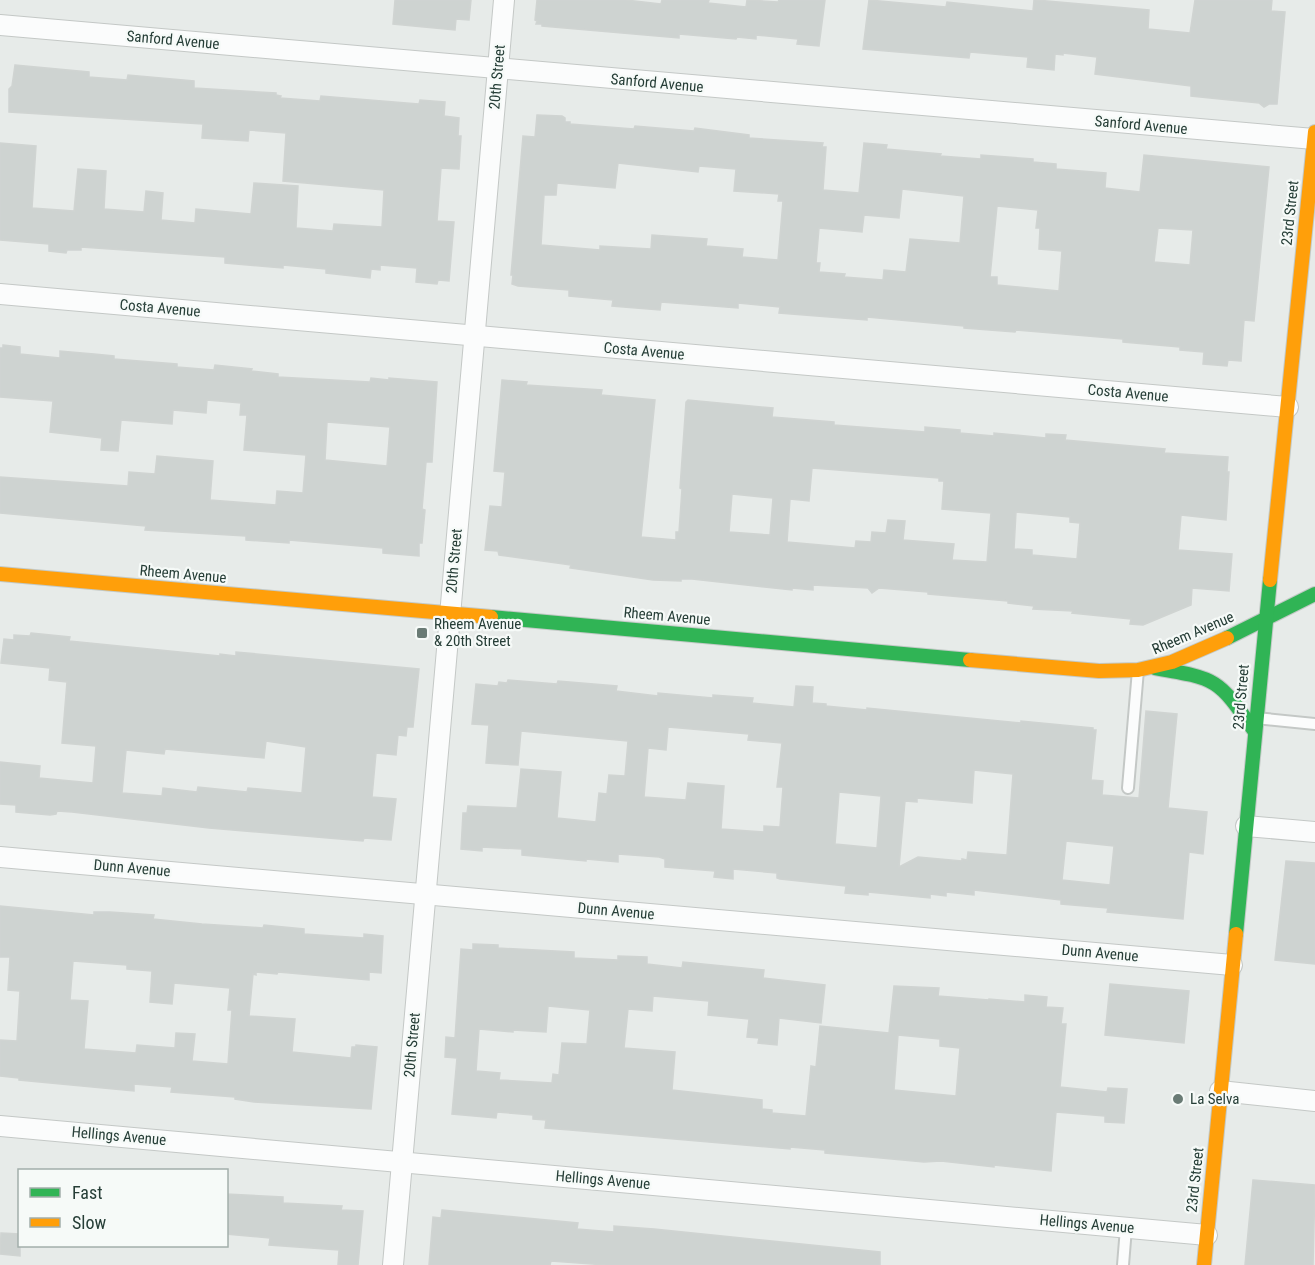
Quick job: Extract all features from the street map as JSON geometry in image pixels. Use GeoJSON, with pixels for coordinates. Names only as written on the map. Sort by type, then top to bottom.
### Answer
{"type":"FeatureCollection","features":[{"type":"Feature","properties":{"kind":"street","name":"20th Street"},"geometry":{"type":"LineString","coordinates":[[393,1265],[504,0]]}},
{"type":"Feature","properties":{"kind":"street","name":"Sanford Avenue"},"geometry":{"type":"LineString","coordinates":[[0,25],[1314,139]]}},
{"type":"Feature","properties":{"kind":"street","name":"23rd Street"},"geometry":{"type":"LineString","coordinates":[[1204,1265],[1255,725],[1288,408],[1306,311],[1315,132]]}},
{"type":"Feature","properties":{"kind":"street","name":"Costa Avenue"},"geometry":{"type":"LineString","coordinates":[[0,294],[1288,408]]}},
{"type":"Feature","properties":{"kind":"street","name":"Rheem Avenue"},"geometry":{"type":"LineString","coordinates":[[0,574],[1099,671],[1144,669],[1172,662],[1219,642],[1315,594]]}},
{"type":"Feature","properties":{"kind":"street"},"geometry":{"type":"LineString","coordinates":[[1144,669],[1187,673],[1219,686],[1255,725]]}},
{"type":"Feature","properties":{"kind":"street"},"geometry":{"type":"LineString","coordinates":[[1246,826],[1315,832]]}},
{"type":"Feature","properties":{"kind":"street","name":"Dunn Avenue"},"geometry":{"type":"LineString","coordinates":[[0,856],[1232,965]]}},
{"type":"Feature","properties":{"kind":"street"},"geometry":{"type":"LineString","coordinates":[[1220,1091],[1315,1101]]}},
{"type":"Feature","properties":{"kind":"street","name":"Hellings Avenue"},"geometry":{"type":"LineString","coordinates":[[0,1126],[1207,1235]]}},
{"type":"Feature","properties":{"kind":"lane"},"geometry":{"type":"LineString","coordinates":[[1128,788],[1144,669]]}},
{"type":"Feature","properties":{"kind":"lane"},"geometry":{"type":"LineString","coordinates":[[1255,725],[1315,724]]}},
{"type":"Feature","properties":{"kind":"lane"},"geometry":{"type":"LineString","coordinates":[[1123,1265],[1126,1228]]}},
{"type":"Feature","properties":{"kind":"building"},"geometry":{"type":"Polygon","coordinates":[[[395,0],[471,0],[469,20],[456,19],[455,30],[393,24],[395,0]]]}},
{"type":"Feature","properties":{"kind":"building"},"geometry":{"type":"Polygon","coordinates":[[[537,0],[626,0],[661,4],[662,0],[709,0],[708,3],[746,7],[747,0],[778,2],[779,0],[825,0],[819,46],[797,44],[798,39],[756,35],[756,39],[737,37],[736,39],[679,34],[679,38],[542,26],[542,24],[536,24],[535,20],[537,0]]]}},
{"type":"Feature","properties":{"kind":"building"},"geometry":{"type":"Polygon","coordinates":[[[869,0],[946,7],[947,2],[1033,11],[1034,0],[1036,0],[1149,10],[1148,29],[1190,33],[1195,0],[1272,0],[1271,11],[1285,12],[1277,104],[1264,107],[1259,103],[1191,96],[1191,86],[1095,74],[1097,57],[1055,54],[1054,70],[1027,67],[1028,57],[970,52],[969,58],[863,49],[869,0]]]}},
{"type":"Feature","properties":{"kind":"building"},"geometry":{"type":"Polygon","coordinates":[[[15,65],[89,72],[89,77],[127,80],[128,75],[194,81],[194,88],[276,93],[281,96],[280,98],[320,101],[321,96],[419,104],[420,100],[445,102],[444,116],[459,118],[458,136],[461,136],[459,169],[441,168],[437,221],[454,222],[449,281],[438,280],[437,284],[416,282],[417,268],[380,265],[380,270],[371,269],[370,278],[326,273],[326,269],[225,263],[225,257],[81,247],[81,250],[67,250],[66,253],[49,251],[49,244],[0,240],[0,143],[36,146],[32,208],[74,211],[78,169],[106,171],[104,209],[144,212],[146,191],[163,193],[161,220],[195,223],[196,209],[251,214],[254,183],[298,186],[296,228],[333,231],[334,224],[382,227],[384,190],[283,181],[286,133],[249,130],[248,141],[202,138],[203,124],[9,112],[9,89],[12,86],[15,65]]]}},
{"type":"Feature","properties":{"kind":"building"},"geometry":{"type":"Polygon","coordinates":[[[537,115],[562,116],[565,122],[570,122],[570,124],[694,131],[695,128],[749,135],[749,138],[823,143],[822,147],[826,147],[823,190],[859,193],[864,143],[887,145],[886,149],[941,154],[940,156],[981,159],[981,155],[1033,159],[1033,162],[1056,164],[1056,169],[1106,173],[1105,188],[1140,192],[1144,155],[1269,167],[1254,321],[1244,320],[1241,361],[1228,360],[1227,366],[1203,364],[1204,352],[1180,350],[1180,347],[1123,342],[1123,339],[964,328],[964,326],[867,317],[867,320],[779,313],[780,307],[738,303],[738,308],[661,302],[660,310],[612,306],[613,300],[569,296],[569,290],[518,286],[512,284],[513,275],[511,275],[523,136],[535,137],[537,115]],[[618,163],[615,188],[557,183],[556,195],[544,195],[541,245],[600,250],[600,246],[651,249],[652,235],[707,239],[706,246],[743,249],[742,257],[778,260],[783,201],[778,201],[779,194],[734,191],[736,169],[699,166],[698,172],[618,163]],[[902,189],[899,218],[864,215],[862,232],[819,228],[816,263],[820,263],[819,272],[845,274],[844,277],[883,280],[884,270],[906,272],[910,239],[960,243],[964,196],[902,189]],[[997,206],[990,277],[997,277],[997,285],[1059,291],[1062,251],[1039,249],[1040,228],[1036,228],[1038,210],[997,206]],[[1158,228],[1154,262],[1190,265],[1193,230],[1158,228]]]}},
{"type":"Feature","properties":{"kind":"building"},"geometry":{"type":"Polygon","coordinates":[[[3,345],[20,347],[20,354],[60,358],[60,351],[114,356],[114,359],[177,364],[177,367],[214,370],[215,365],[252,369],[251,371],[278,374],[278,377],[370,382],[371,378],[389,380],[389,378],[437,382],[432,462],[426,462],[422,509],[425,510],[419,556],[383,553],[383,548],[289,540],[289,543],[246,540],[246,536],[145,530],[146,526],[0,513],[0,477],[128,486],[129,472],[155,474],[157,456],[213,461],[210,500],[276,505],[277,491],[303,493],[306,455],[244,450],[247,415],[240,415],[241,403],[207,400],[206,413],[173,410],[172,424],[121,420],[118,451],[101,450],[102,438],[50,432],[53,401],[0,397],[0,348],[3,348],[3,345]],[[327,422],[325,460],[387,466],[390,427],[327,422]]]}},
{"type":"Feature","properties":{"kind":"building"},"geometry":{"type":"Polygon","coordinates":[[[502,380],[527,382],[526,385],[602,390],[601,395],[655,400],[641,537],[676,540],[676,532],[679,532],[682,489],[680,488],[686,402],[688,400],[773,408],[772,417],[834,422],[834,425],[925,432],[925,427],[994,436],[994,433],[1046,438],[1046,434],[1066,435],[1065,440],[1165,449],[1164,453],[1228,457],[1226,520],[1181,515],[1178,550],[1232,554],[1229,591],[1192,588],[1191,605],[1143,625],[1130,624],[1131,619],[1072,613],[1073,611],[1033,609],[1034,606],[1008,603],[1008,601],[928,594],[928,592],[879,588],[872,593],[868,588],[813,585],[813,590],[792,588],[792,590],[692,579],[653,580],[570,568],[571,565],[499,555],[498,551],[485,550],[490,506],[502,507],[505,472],[494,471],[502,380]],[[812,468],[809,501],[790,499],[787,542],[855,548],[856,541],[871,542],[872,532],[886,533],[888,520],[905,521],[903,540],[954,544],[952,560],[987,562],[991,513],[942,509],[944,481],[939,481],[939,478],[812,468]],[[732,494],[729,532],[770,535],[773,498],[732,494]],[[1016,512],[1014,549],[1032,550],[1032,555],[1077,559],[1080,523],[1070,522],[1070,517],[1016,512]]]}},
{"type":"Feature","properties":{"kind":"building"},"geometry":{"type":"Polygon","coordinates":[[[31,633],[70,637],[69,641],[220,656],[220,654],[236,656],[236,652],[419,669],[413,727],[407,727],[406,736],[398,735],[396,755],[376,753],[372,797],[396,799],[391,840],[364,838],[363,841],[209,828],[72,812],[57,811],[56,814],[50,815],[16,812],[16,805],[0,804],[0,762],[40,766],[39,778],[93,783],[96,746],[62,743],[67,682],[49,680],[50,668],[1,663],[4,639],[14,640],[14,635],[30,636],[31,633]],[[266,741],[264,758],[165,749],[164,754],[126,750],[122,793],[162,796],[163,788],[197,792],[198,787],[247,792],[248,788],[302,793],[306,747],[266,741]]]}},
{"type":"Feature","properties":{"kind":"building"},"geometry":{"type":"Polygon","coordinates":[[[508,680],[557,684],[558,681],[617,686],[616,691],[658,696],[658,693],[713,698],[713,695],[753,698],[752,703],[794,707],[796,686],[813,687],[812,703],[826,704],[826,706],[1093,728],[1096,730],[1091,780],[1103,781],[1102,795],[1139,798],[1146,711],[1177,714],[1168,808],[1207,812],[1203,854],[1189,852],[1183,919],[1107,912],[1108,908],[1061,904],[1061,900],[974,890],[974,895],[946,892],[946,896],[930,894],[930,898],[868,892],[868,895],[845,893],[846,886],[780,879],[777,878],[777,873],[733,869],[733,879],[714,877],[715,871],[665,867],[665,859],[659,857],[618,854],[618,862],[586,859],[586,861],[522,855],[522,849],[482,847],[482,851],[461,849],[463,813],[467,813],[468,806],[517,808],[521,769],[561,772],[557,818],[596,822],[599,793],[607,794],[609,775],[625,776],[628,741],[521,731],[518,765],[486,763],[489,725],[472,724],[476,684],[498,686],[499,682],[507,683],[508,680]],[[668,727],[666,750],[648,748],[644,797],[686,800],[688,783],[724,786],[721,829],[764,832],[764,826],[780,827],[783,787],[777,787],[782,743],[748,740],[749,734],[668,727]],[[974,770],[972,803],[917,798],[917,802],[905,801],[899,867],[918,857],[962,861],[962,859],[967,860],[968,852],[1007,855],[1013,774],[974,770]],[[839,792],[835,844],[877,848],[881,796],[839,792]],[[1066,841],[1062,880],[1110,885],[1114,846],[1066,841]]]}},
{"type":"Feature","properties":{"kind":"building"},"geometry":{"type":"Polygon","coordinates":[[[1286,861],[1315,863],[1315,964],[1275,960],[1286,861]]]}},
{"type":"Feature","properties":{"kind":"building"},"geometry":{"type":"Polygon","coordinates":[[[0,906],[94,915],[94,912],[110,912],[154,915],[153,919],[202,924],[263,928],[264,925],[304,929],[304,934],[364,938],[364,934],[383,936],[381,973],[369,972],[369,980],[256,972],[256,975],[253,974],[249,1016],[295,1019],[292,1052],[351,1058],[352,1047],[356,1045],[377,1047],[371,1109],[254,1102],[235,1099],[235,1097],[171,1092],[172,1087],[134,1084],[134,1091],[19,1080],[19,1078],[0,1076],[0,1040],[17,1041],[20,991],[8,990],[10,957],[0,957],[0,906]],[[73,961],[70,1000],[88,1001],[84,1049],[136,1053],[137,1045],[175,1048],[176,1033],[195,1034],[192,1061],[228,1064],[232,1010],[228,1010],[230,988],[174,983],[172,1004],[150,1002],[152,971],[127,969],[127,965],[73,961]]]}},
{"type":"Feature","properties":{"kind":"building"},"geometry":{"type":"Polygon","coordinates":[[[473,944],[498,945],[498,948],[574,952],[574,958],[618,960],[618,956],[647,957],[647,964],[682,968],[683,962],[764,970],[763,978],[825,985],[821,1023],[779,1018],[777,1045],[758,1043],[759,1038],[747,1037],[749,1019],[708,1015],[709,1001],[653,996],[652,1011],[628,1009],[624,1048],[675,1052],[672,1090],[762,1100],[762,1109],[772,1110],[772,1113],[806,1116],[811,1066],[816,1067],[820,1026],[889,1033],[894,986],[939,988],[938,996],[989,1000],[1025,1002],[1025,995],[1047,997],[1046,1007],[1063,1008],[1061,1024],[1066,1024],[1060,1087],[1107,1092],[1108,1088],[1127,1089],[1124,1123],[1105,1122],[1105,1116],[1056,1112],[1051,1171],[825,1153],[825,1150],[790,1147],[790,1149],[545,1128],[546,1120],[533,1119],[533,1115],[497,1112],[496,1118],[452,1114],[457,1058],[445,1057],[446,1037],[455,1038],[461,949],[473,950],[473,944]],[[548,1006],[546,1032],[479,1029],[476,1071],[500,1073],[499,1080],[552,1083],[553,1074],[559,1075],[562,1043],[587,1044],[590,1010],[548,1006]],[[898,1035],[894,1090],[956,1096],[960,1048],[940,1046],[940,1039],[898,1035]]]}},
{"type":"Feature","properties":{"kind":"building"},"geometry":{"type":"Polygon","coordinates":[[[1110,984],[1189,991],[1184,1043],[1105,1035],[1110,984]]]}},
{"type":"Feature","properties":{"kind":"building"},"geometry":{"type":"Polygon","coordinates":[[[1253,1180],[1315,1185],[1313,1265],[1245,1265],[1253,1180]]]}},
{"type":"Feature","properties":{"kind":"building"},"geometry":{"type":"Polygon","coordinates":[[[228,1194],[283,1197],[283,1203],[342,1206],[341,1210],[363,1211],[358,1265],[338,1265],[339,1250],[269,1245],[270,1238],[228,1234],[228,1194]]]}},
{"type":"Feature","properties":{"kind":"building"},"geometry":{"type":"Polygon","coordinates":[[[442,1210],[578,1223],[577,1229],[614,1232],[614,1226],[654,1229],[880,1252],[880,1265],[606,1265],[551,1261],[550,1265],[429,1265],[433,1217],[441,1218],[442,1210]]]}},
{"type":"Feature","properties":{"kind":"building"},"geometry":{"type":"Polygon","coordinates":[[[1,1233],[18,1234],[20,1256],[0,1254],[1,1233]]]}},
{"type":"Feature","properties":{"kind":"traffic: fast"},"geometry":{"type":"LineString","coordinates":[[1236,934],[1270,580]]}},
{"type":"Feature","properties":{"kind":"traffic: fast"},"geometry":{"type":"LineString","coordinates":[[1227,638],[1315,594]]}},
{"type":"Feature","properties":{"kind":"traffic: fast"},"geometry":{"type":"LineString","coordinates":[[491,617],[970,660]]}},
{"type":"Feature","properties":{"kind":"traffic: fast"},"geometry":{"type":"LineString","coordinates":[[1155,668],[1192,675],[1215,684],[1233,701],[1255,732]]}},
{"type":"Feature","properties":{"kind":"traffic: slow"},"geometry":{"type":"LineString","coordinates":[[1270,580],[1315,132]]}},
{"type":"Feature","properties":{"kind":"traffic: slow"},"geometry":{"type":"LineString","coordinates":[[0,574],[491,617]]}},
{"type":"Feature","properties":{"kind":"traffic: slow"},"geometry":{"type":"LineString","coordinates":[[970,660],[1099,671],[1138,670],[1172,662],[1227,638]]}},
{"type":"Feature","properties":{"kind":"traffic: slow"},"geometry":{"type":"LineString","coordinates":[[1204,1265],[1236,934]]}},
{"type":"Feature","properties":{"kind":"place","name":"Rheem Avenue & 20th Street"},"geometry":{"type":"Point","coordinates":[422,633]}},
{"type":"Feature","properties":{"kind":"place","name":"La Selva"},"geometry":{"type":"Point","coordinates":[1178,1099]}}]}
